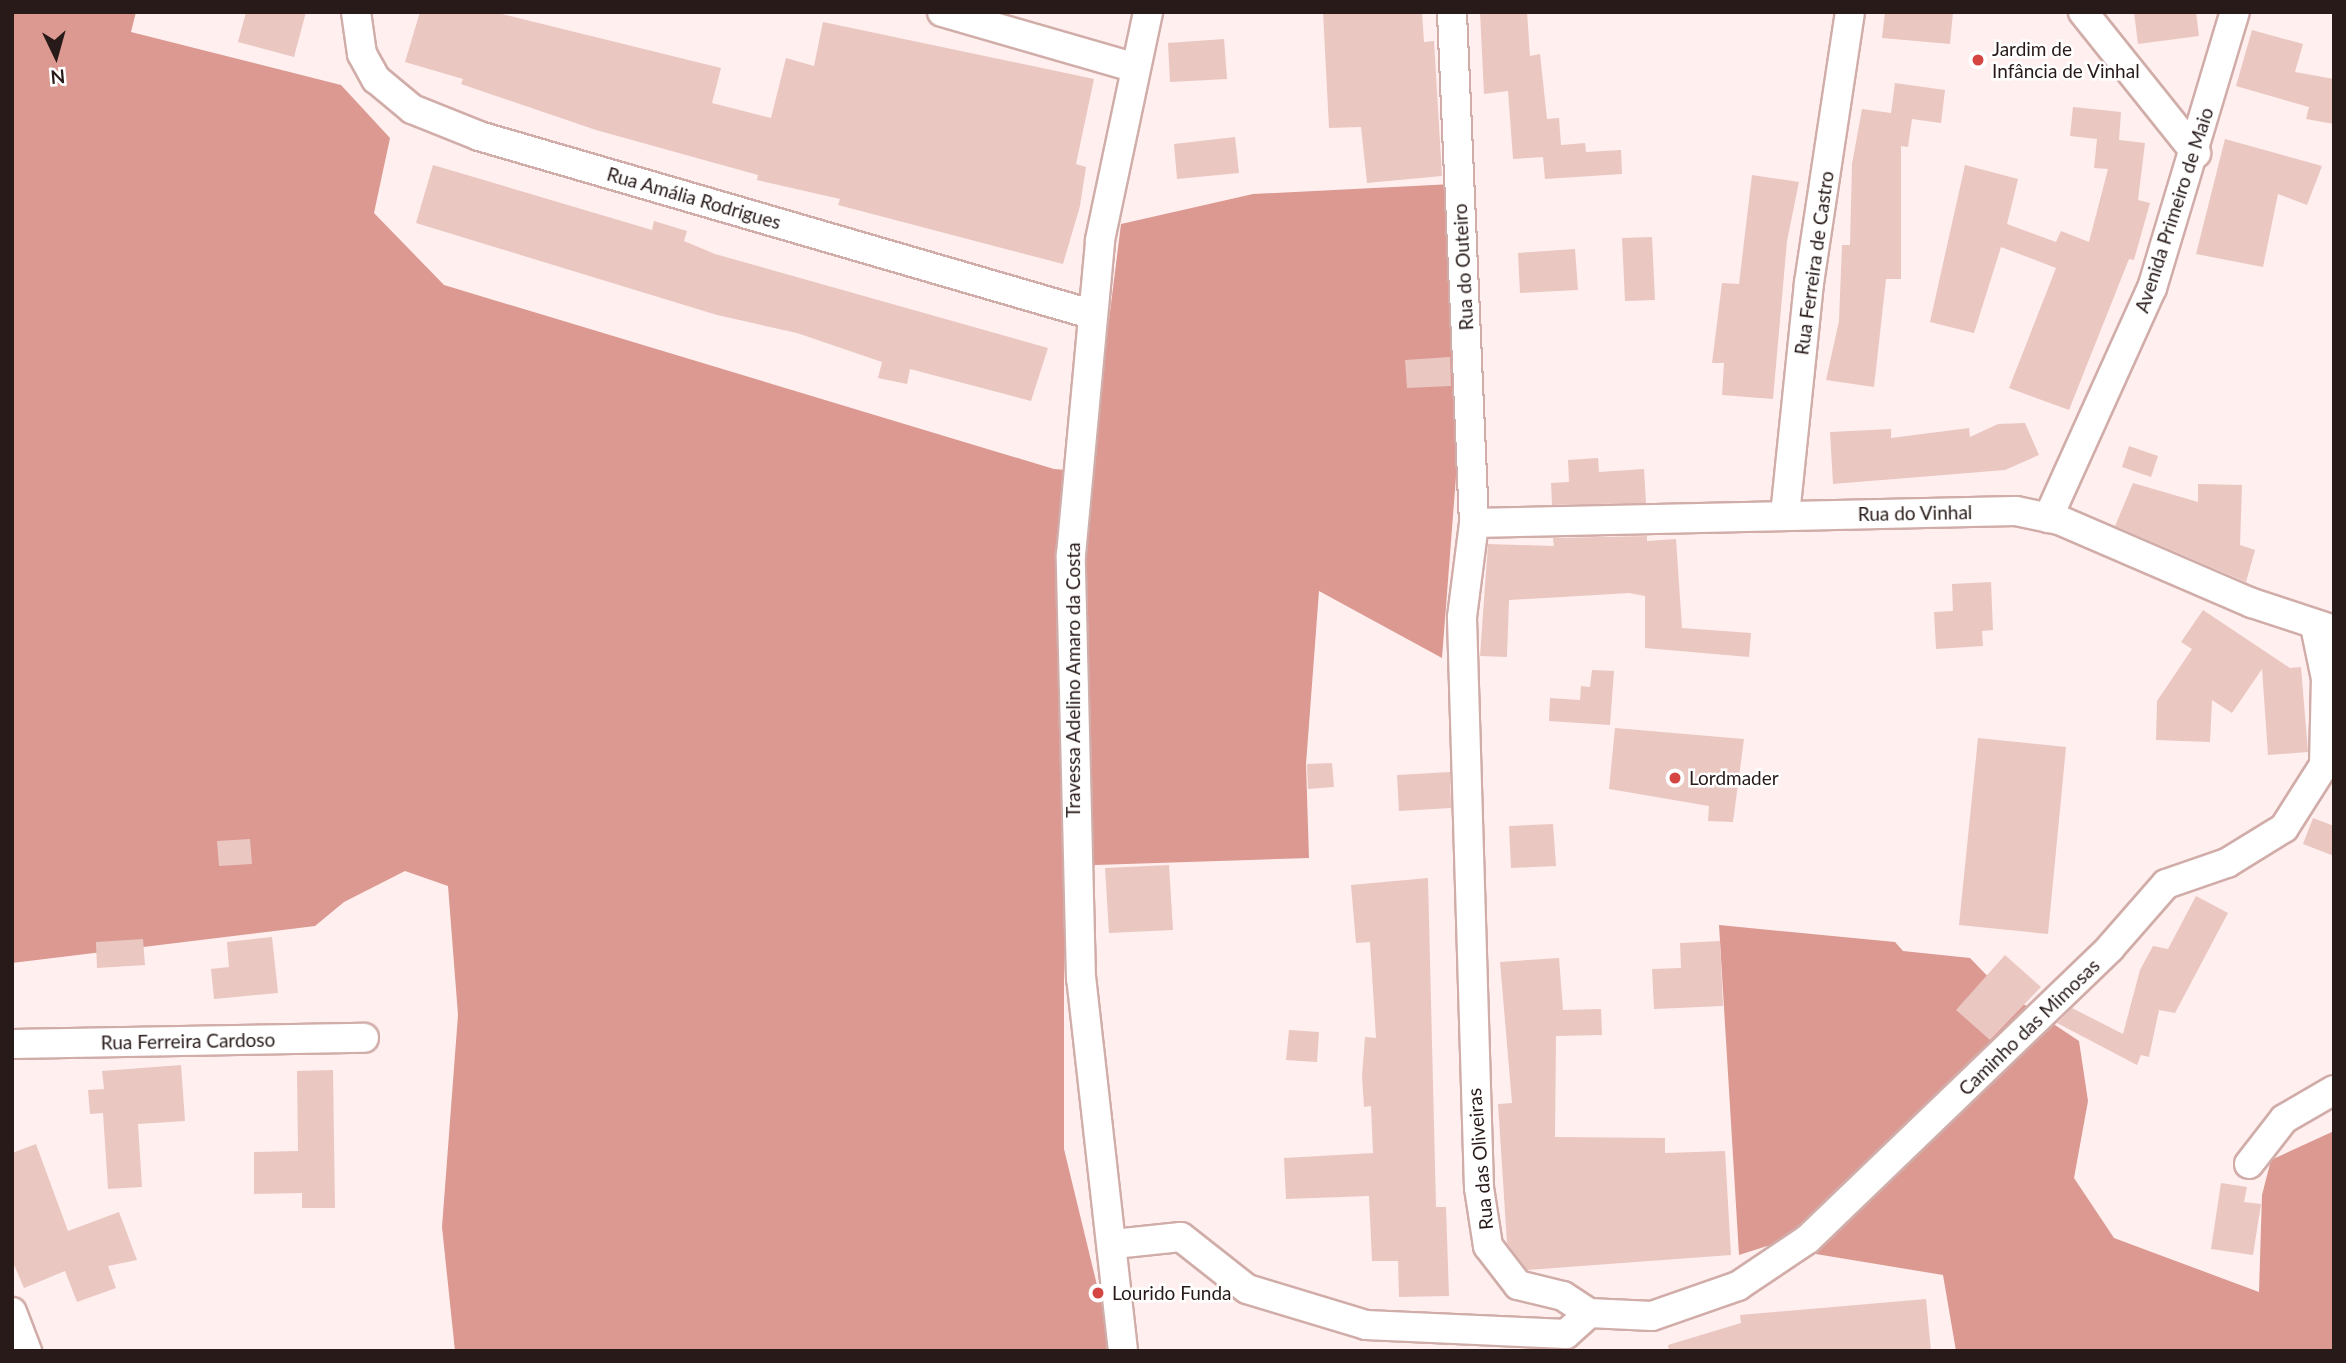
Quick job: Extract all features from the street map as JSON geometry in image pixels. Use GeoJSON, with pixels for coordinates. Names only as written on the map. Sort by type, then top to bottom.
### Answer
{"type":"FeatureCollection","features":[{"type":"Feature","properties":{"kind":"street","name":"Rua Amália Rodrigues"},"geometry":{"type":"LineString","coordinates":[[356,12],[362,54],[376,79],[412,110],[479,136],[1091,314]]}},
{"type":"Feature","properties":{"kind":"street"},"geometry":{"type":"LineString","coordinates":[[942,12],[1132,67]]}},
{"type":"Feature","properties":{"kind":"street","name":"Travessa Adelino Amaro da Costa"},"geometry":{"type":"LineString","coordinates":[[1123,1351],[1114,1244],[1081,979],[1074,844],[1071,555],[1091,314],[1132,67],[1148,12]]}},
{"type":"Feature","properties":{"kind":"street","name":"Rua do Outeiro"},"geometry":{"type":"LineString","coordinates":[[1452,12],[1475,523]]}},
{"type":"Feature","properties":{"kind":"street","name":"Rua Ferreira de Castro"},"geometry":{"type":"LineString","coordinates":[[1785,515],[1809,283],[1850,12]]}},
{"type":"Feature","properties":{"kind":"street"},"geometry":{"type":"LineString","coordinates":[[2083,12],[2196,153]]}},
{"type":"Feature","properties":{"kind":"street","name":"Avenida Primeiro de Maio"},"geometry":{"type":"LineString","coordinates":[[2048,517],[2152,288],[2196,153],[2235,12]]}},
{"type":"Feature","properties":{"kind":"street","name":"Rua do Vinhal"},"geometry":{"type":"LineString","coordinates":[[1475,523],[2016,511],[2048,517],[2324,628]]}},
{"type":"Feature","properties":{"kind":"street","name":"Rua das Oliveiras"},"geometry":{"type":"LineString","coordinates":[[1475,523],[1462,617],[1479,1188],[1488,1246],[1518,1285],[1563,1296],[1589,1313]]}},
{"type":"Feature","properties":{"kind":"street","name":"Caminho das Mimosas"},"geometry":{"type":"LineString","coordinates":[[1589,1313],[1652,1316],[1738,1286],[1808,1239],[2110,948],[2166,884],[2227,863],[2284,828],[2329,769],[2324,628]]}},
{"type":"Feature","properties":{"kind":"street","name":"Rua Ferreira Cardoso"},"geometry":{"type":"LineString","coordinates":[[12,1044],[364,1038]]}},
{"type":"Feature","properties":{"kind":"street"},"geometry":{"type":"LineString","coordinates":[[2249,1164],[2284,1119],[2334,1090]]}},
{"type":"Feature","properties":{"kind":"street"},"geometry":{"type":"LineString","coordinates":[[1114,1244],[1181,1237],[1247,1289],[1366,1325],[1566,1334],[1589,1313]]}},
{"type":"Feature","properties":{"kind":"shaded area"},"geometry":{"type":"Polygon","coordinates":[[[12,12],[136,12],[131,32],[341,85],[390,138],[374,213],[444,285],[1054,469],[1090,472],[1121,224],[1253,194],[1453,184],[1457,464],[1442,658],[1319,591],[1306,764],[1309,858],[1095,865],[1064,901],[1064,1149],[1111,1343],[1107,1351],[455,1351],[442,1227],[458,1015],[448,886],[405,871],[344,902],[315,926],[12,963],[12,12]]]}},
{"type":"Feature","properties":{"kind":"shaded area"},"geometry":{"type":"Polygon","coordinates":[[[1719,925],[1895,942],[1903,951],[1970,958],[1998,987],[2079,1041],[2088,1101],[2074,1178],[2114,1238],[2259,1292],[2262,1195],[2271,1160],[2334,1131],[2334,1351],[1956,1351],[1943,1275],[1767,1246],[1739,1255],[1719,925]]]}},
{"type":"Feature","properties":{"kind":"building"},"geometry":{"type":"Polygon","coordinates":[[[246,12],[306,12],[294,57],[238,42],[246,12]]]}},
{"type":"Feature","properties":{"kind":"building"},"geometry":{"type":"Polygon","coordinates":[[[420,12],[494,12],[721,68],[712,103],[771,118],[786,58],[814,66],[823,22],[1094,79],[1076,164],[1086,167],[1080,206],[1063,264],[838,205],[840,199],[757,180],[758,175],[596,130],[461,84],[463,79],[405,62],[420,12]]]}},
{"type":"Feature","properties":{"kind":"building"},"geometry":{"type":"Polygon","coordinates":[[[1323,12],[1422,12],[1424,42],[1434,41],[1442,176],[1367,183],[1361,127],[1329,128],[1323,12]]]}},
{"type":"Feature","properties":{"kind":"building"},"geometry":{"type":"Polygon","coordinates":[[[1480,12],[1527,12],[1530,56],[1540,54],[1547,119],[1559,118],[1561,145],[1585,143],[1586,152],[1621,150],[1622,174],[1545,179],[1543,157],[1513,159],[1508,91],[1484,94],[1480,12]]]}},
{"type":"Feature","properties":{"kind":"building"},"geometry":{"type":"Polygon","coordinates":[[[1885,12],[1953,12],[1950,44],[1882,38],[1885,12]]]}},
{"type":"Feature","properties":{"kind":"building"},"geometry":{"type":"Polygon","coordinates":[[[2134,12],[2196,12],[2199,36],[2138,44],[2134,12]]]}},
{"type":"Feature","properties":{"kind":"building"},"geometry":{"type":"Polygon","coordinates":[[[2252,30],[2303,44],[2295,72],[2334,79],[2334,124],[2306,119],[2309,107],[2236,86],[2252,30]]]}},
{"type":"Feature","properties":{"kind":"building"},"geometry":{"type":"Polygon","coordinates":[[[1224,39],[1227,79],[1170,82],[1168,43],[1224,39]]]}},
{"type":"Feature","properties":{"kind":"building"},"geometry":{"type":"Polygon","coordinates":[[[1895,83],[1945,90],[1941,123],[1912,119],[1908,147],[1901,146],[1901,279],[1886,279],[1874,387],[1826,380],[1839,321],[1842,245],[1850,245],[1852,164],[1862,109],[1891,113],[1895,83]]]}},
{"type":"Feature","properties":{"kind":"building"},"geometry":{"type":"Polygon","coordinates":[[[2073,107],[2121,112],[2119,140],[2145,143],[2138,200],[2150,203],[2134,260],[2129,259],[2069,410],[2009,388],[2056,268],[2001,247],[1974,333],[1930,322],[1965,165],[2018,179],[2007,224],[2056,242],[2061,231],[2089,242],[2108,169],[2094,168],[2097,139],[2070,136],[2073,107]]]}},
{"type":"Feature","properties":{"kind":"building"},"geometry":{"type":"Polygon","coordinates":[[[1235,137],[1239,173],[1177,179],[1174,144],[1235,137]]]}},
{"type":"Feature","properties":{"kind":"building"},"geometry":{"type":"Polygon","coordinates":[[[2225,139],[2322,166],[2307,205],[2278,194],[2263,267],[2196,254],[2225,139]]]}},
{"type":"Feature","properties":{"kind":"building"},"geometry":{"type":"Polygon","coordinates":[[[433,165],[652,230],[654,221],[687,231],[684,241],[715,254],[1048,348],[1031,401],[910,369],[907,384],[878,378],[882,362],[797,333],[717,315],[416,223],[433,165]]]}},
{"type":"Feature","properties":{"kind":"building"},"geometry":{"type":"Polygon","coordinates":[[[1752,175],[1799,182],[1787,241],[1773,399],[1722,395],[1724,363],[1712,363],[1722,283],[1739,284],[1752,175]]]}},
{"type":"Feature","properties":{"kind":"building"},"geometry":{"type":"Polygon","coordinates":[[[1652,237],[1655,300],[1625,301],[1622,238],[1652,237]]]}},
{"type":"Feature","properties":{"kind":"building"},"geometry":{"type":"Polygon","coordinates":[[[1575,249],[1578,290],[1520,293],[1518,253],[1575,249]]]}},
{"type":"Feature","properties":{"kind":"building"},"geometry":{"type":"Polygon","coordinates":[[[1450,357],[1451,386],[1407,388],[1405,360],[1450,357]]]}},
{"type":"Feature","properties":{"kind":"building"},"geometry":{"type":"Polygon","coordinates":[[[2025,423],[2039,455],[2005,470],[1833,484],[1830,432],[1891,429],[1891,438],[1969,428],[1970,437],[1998,424],[2025,423]]]}},
{"type":"Feature","properties":{"kind":"building"},"geometry":{"type":"Polygon","coordinates":[[[2129,446],[2158,456],[2151,477],[2122,467],[2129,446]]]}},
{"type":"Feature","properties":{"kind":"building"},"geometry":{"type":"Polygon","coordinates":[[[1598,458],[1599,472],[1644,469],[1646,503],[1552,505],[1551,483],[1569,482],[1568,460],[1598,458]]]}},
{"type":"Feature","properties":{"kind":"building"},"geometry":{"type":"Polygon","coordinates":[[[2133,483],[2198,502],[2198,484],[2242,485],[2240,545],[2255,550],[2246,582],[2115,526],[2133,483]]]}},
{"type":"Feature","properties":{"kind":"building"},"geometry":{"type":"Polygon","coordinates":[[[1647,536],[1647,541],[1676,539],[1682,628],[1751,633],[1749,657],[1645,648],[1645,596],[1629,593],[1509,600],[1507,657],[1480,656],[1488,544],[1554,546],[1553,538],[1647,536]]]}},
{"type":"Feature","properties":{"kind":"building"},"geometry":{"type":"Polygon","coordinates":[[[1991,582],[1993,630],[1982,631],[1983,646],[1936,649],[1934,612],[1953,611],[1952,584],[1991,582]]]}},
{"type":"Feature","properties":{"kind":"building"},"geometry":{"type":"Polygon","coordinates":[[[2203,610],[2290,668],[2301,667],[2308,752],[2268,755],[2262,669],[2232,713],[2212,700],[2210,742],[2156,740],[2157,701],[2192,649],[2181,642],[2203,610]]]}},
{"type":"Feature","properties":{"kind":"building"},"geometry":{"type":"Polygon","coordinates":[[[1592,670],[1614,671],[1610,725],[1549,721],[1550,698],[1580,700],[1581,686],[1590,687],[1592,670]]]}},
{"type":"Feature","properties":{"kind":"building","name":"Lordmader"},"geometry":{"type":"Polygon","coordinates":[[[1615,728],[1744,739],[1733,822],[1708,821],[1709,806],[1609,789],[1615,728]]]}},
{"type":"Feature","properties":{"kind":"building"},"geometry":{"type":"Polygon","coordinates":[[[1978,738],[2066,747],[2048,934],[1959,925],[1978,738]]]}},
{"type":"Feature","properties":{"kind":"building"},"geometry":{"type":"Polygon","coordinates":[[[1332,763],[1334,787],[1308,789],[1307,764],[1332,763]]]}},
{"type":"Feature","properties":{"kind":"building"},"geometry":{"type":"Polygon","coordinates":[[[1450,772],[1451,808],[1399,811],[1397,775],[1450,772]]]}},
{"type":"Feature","properties":{"kind":"building"},"geometry":{"type":"Polygon","coordinates":[[[2313,818],[2334,826],[2334,856],[2303,844],[2313,818]]]}},
{"type":"Feature","properties":{"kind":"building"},"geometry":{"type":"Polygon","coordinates":[[[1553,824],[1556,866],[1511,868],[1509,826],[1553,824]]]}},
{"type":"Feature","properties":{"kind":"building"},"geometry":{"type":"Polygon","coordinates":[[[250,839],[252,864],[219,866],[217,841],[250,839]]]}},
{"type":"Feature","properties":{"kind":"building"},"geometry":{"type":"Polygon","coordinates":[[[1169,865],[1173,930],[1109,933],[1105,868],[1169,865]]]}},
{"type":"Feature","properties":{"kind":"building"},"geometry":{"type":"Polygon","coordinates":[[[1428,878],[1436,1207],[1446,1207],[1449,1296],[1399,1297],[1398,1261],[1372,1261],[1369,1196],[1286,1199],[1284,1158],[1373,1153],[1371,1106],[1364,1107],[1362,1076],[1365,1037],[1376,1038],[1370,942],[1356,943],[1351,885],[1428,878]]]}},
{"type":"Feature","properties":{"kind":"building"},"geometry":{"type":"Polygon","coordinates":[[[2196,896],[2228,913],[2175,1013],[2159,1010],[2149,1057],[2141,1055],[2137,1065],[2057,1023],[2072,1008],[2123,1034],[2140,970],[2153,946],[2168,949],[2196,896]]]}},
{"type":"Feature","properties":{"kind":"building"},"geometry":{"type":"Polygon","coordinates":[[[272,937],[278,993],[214,999],[211,969],[229,967],[227,942],[272,937]]]}},
{"type":"Feature","properties":{"kind":"building"},"geometry":{"type":"Polygon","coordinates":[[[143,939],[145,965],[97,968],[96,942],[143,939]]]}},
{"type":"Feature","properties":{"kind":"building"},"geometry":{"type":"Polygon","coordinates":[[[1720,941],[1723,1006],[1654,1009],[1652,969],[1681,968],[1680,943],[1720,941]]]}},
{"type":"Feature","properties":{"kind":"building"},"geometry":{"type":"Polygon","coordinates":[[[2005,955],[2041,987],[1990,1040],[1956,1010],[2005,955]]]}},
{"type":"Feature","properties":{"kind":"building"},"geometry":{"type":"Polygon","coordinates":[[[1559,958],[1563,1010],[1601,1009],[1602,1035],[1556,1036],[1555,1137],[1665,1138],[1665,1153],[1725,1151],[1731,1255],[1527,1270],[1507,1243],[1498,1104],[1512,1103],[1500,962],[1559,958]]]}},
{"type":"Feature","properties":{"kind":"building"},"geometry":{"type":"Polygon","coordinates":[[[1289,1030],[1319,1032],[1317,1062],[1286,1060],[1289,1030]]]}},
{"type":"Feature","properties":{"kind":"building"},"geometry":{"type":"Polygon","coordinates":[[[181,1065],[185,1121],[138,1124],[142,1187],[108,1189],[103,1113],[90,1114],[88,1090],[104,1089],[102,1071],[181,1065]]]}},
{"type":"Feature","properties":{"kind":"building"},"geometry":{"type":"Polygon","coordinates":[[[333,1070],[335,1208],[302,1208],[302,1193],[254,1194],[254,1152],[298,1151],[297,1071],[333,1070]]]}},
{"type":"Feature","properties":{"kind":"building"},"geometry":{"type":"Polygon","coordinates":[[[36,1144],[68,1231],[119,1212],[137,1260],[108,1266],[116,1288],[77,1302],[65,1271],[24,1288],[12,1260],[12,1153],[36,1144]]]}},
{"type":"Feature","properties":{"kind":"building"},"geometry":{"type":"Polygon","coordinates":[[[2221,1183],[2247,1187],[2244,1202],[2261,1204],[2253,1255],[2211,1249],[2221,1183]]]}},
{"type":"Feature","properties":{"kind":"building"},"geometry":{"type":"Polygon","coordinates":[[[1926,1299],[1931,1351],[1669,1351],[1668,1345],[1741,1323],[1740,1315],[1926,1299]]]}},
{"type":"Feature","properties":{"kind":"place","name":"Jardim de Infância de Vinhal"},"geometry":{"type":"Point","coordinates":[1978,60]}},
{"type":"Feature","properties":{"kind":"place","name":"Lordmader"},"geometry":{"type":"Point","coordinates":[1675,778]}},
{"type":"Feature","properties":{"kind":"place","name":"Lourido Funda"},"geometry":{"type":"Point","coordinates":[1098,1293]}}]}
